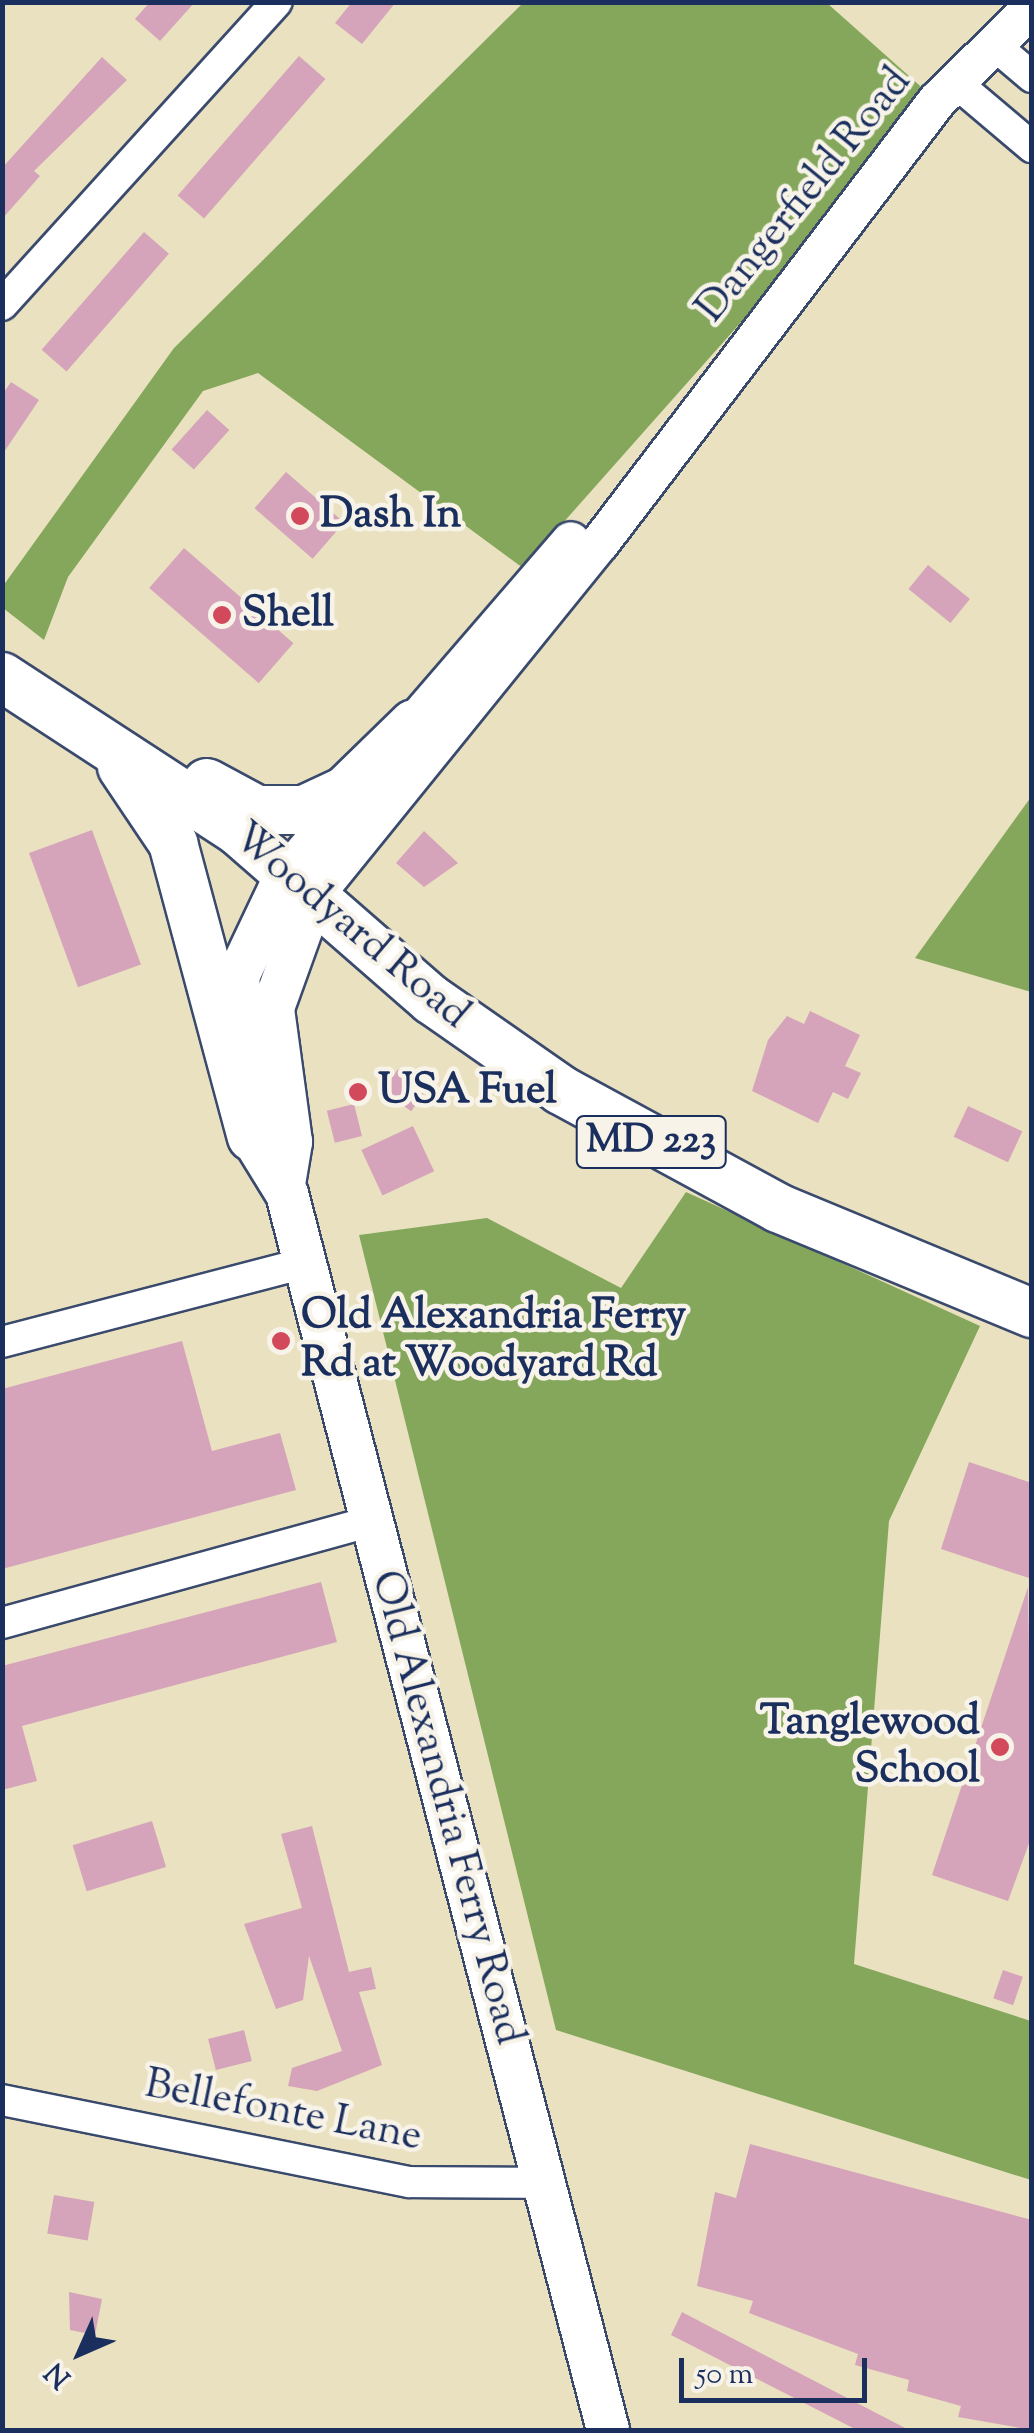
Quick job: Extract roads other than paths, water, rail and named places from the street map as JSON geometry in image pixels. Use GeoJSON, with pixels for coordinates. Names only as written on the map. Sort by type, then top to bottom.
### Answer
{"type":"FeatureCollection","features":[{"type":"Feature","properties":{"kind":"main road","name":"Woodyard Road"},"geometry":{"type":"LineString","coordinates":[[2,677],[78,721],[300,885],[475,1032],[624,1127],[778,1208],[1032,1312]]}},
{"type":"Feature","properties":{"kind":"main road"},"geometry":{"type":"LineString","coordinates":[[78,721],[258,810],[281,813],[345,792],[414,724]]}},
{"type":"Feature","properties":{"kind":"main road"},"geometry":{"type":"LineString","coordinates":[[78,721],[159,811],[173,843],[252,1137]]}},
{"type":"Feature","properties":{"kind":"main road","name":"Old Alexandria Ferry Road"},"geometry":{"type":"LineString","coordinates":[[300,885],[238,976],[252,1137],[284,1184],[368,1522],[548,2183],[608,2430]]}},
{"type":"Feature","properties":{"kind":"main road","name":"Old Alexandria Ferry Road"},"geometry":{"type":"LineString","coordinates":[[284,1184],[290,1142],[274,1008],[300,885]]}},
{"type":"Feature","properties":{"kind":"street"},"geometry":{"type":"LineString","coordinates":[[2,306],[277,2]]}},
{"type":"Feature","properties":{"kind":"street","name":"Dangerfield Road"},"geometry":{"type":"LineString","coordinates":[[300,885],[663,453],[955,82],[1032,8]]}},
{"type":"Feature","properties":{"kind":"street"},"geometry":{"type":"LineString","coordinates":[[993,44],[1032,76]]}},
{"type":"Feature","properties":{"kind":"street"},"geometry":{"type":"LineString","coordinates":[[955,82],[1032,147]]}},
{"type":"Feature","properties":{"kind":"street","name":"Dangerfield Road"},"geometry":{"type":"LineString","coordinates":[[300,885],[414,724],[600,509],[663,453]]}},
{"type":"Feature","properties":{"kind":"street"},"geometry":{"type":"LineString","coordinates":[[2,1342],[304,1262]]}},
{"type":"Feature","properties":{"kind":"street"},"geometry":{"type":"LineString","coordinates":[[2,1623],[368,1522]]}},
{"type":"Feature","properties":{"kind":"street","name":"Bellefonte Lane"},"geometry":{"type":"LineString","coordinates":[[2,2100],[409,2182],[548,2183]]}},
{"type":"Feature","properties":{"kind":"place","name":"Dash In"},"geometry":{"type":"Point","coordinates":[300,516]}},
{"type":"Feature","properties":{"kind":"place","name":"Shell"},"geometry":{"type":"Point","coordinates":[222,615]}},
{"type":"Feature","properties":{"kind":"place","name":"USA Fuel"},"geometry":{"type":"Point","coordinates":[358,1092]}},
{"type":"Feature","properties":{"kind":"place","name":"Old Alexandria Ferry Rd at Woodyard Rd"},"geometry":{"type":"Point","coordinates":[281,1341]}},
{"type":"Feature","properties":{"kind":"place","name":"Tanglewood School"},"geometry":{"type":"Point","coordinates":[1000,1747]}}]}
